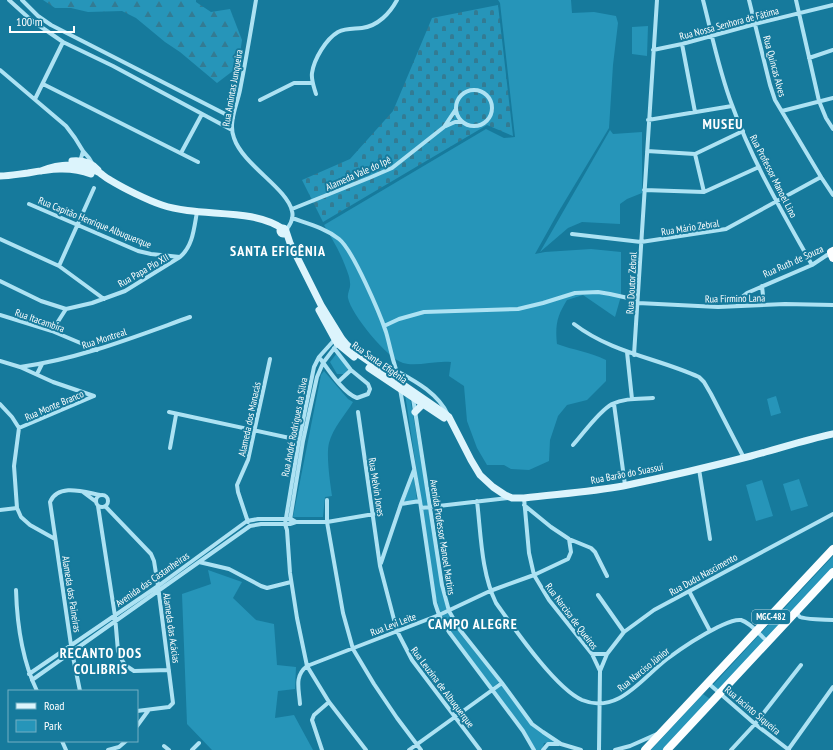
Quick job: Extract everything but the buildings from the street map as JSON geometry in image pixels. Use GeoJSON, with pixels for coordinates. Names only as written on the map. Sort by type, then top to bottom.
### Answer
{"type":"FeatureCollection","features":[{"type":"Feature","properties":{"kind":"highway","name":"MGC-482"},"geometry":{"type":"LineString","coordinates":[[645,750],[833,549]]}},
{"type":"Feature","properties":{"kind":"highway","name":"MGC-482"},"geometry":{"type":"LineString","coordinates":[[667,750],[767,641],[833,572]]}},
{"type":"Feature","properties":{"kind":"highway"},"geometry":{"type":"LineString","coordinates":[[801,584],[804,591],[811,595]]}},
{"type":"Feature","properties":{"kind":"highway"},"geometry":{"type":"LineString","coordinates":[[786,600],[792,603],[797,611]]}},
{"type":"Feature","properties":{"kind":"main road"},"geometry":{"type":"LineString","coordinates":[[41,171],[54,166],[68,164],[79,165],[90,168],[109,180]]}},
{"type":"Feature","properties":{"kind":"main road"},"geometry":{"type":"LineString","coordinates":[[0,176],[70,169],[79,165]]}},
{"type":"Feature","properties":{"kind":"main road"},"geometry":{"type":"LineString","coordinates":[[90,168],[109,180],[161,205],[197,212],[248,217],[284,230]]}},
{"type":"Feature","properties":{"kind":"main road","name":"Rua Santa Efigênia"},"geometry":{"type":"LineString","coordinates":[[284,230],[319,309],[338,341],[349,353],[412,393],[434,405],[449,417],[480,475],[493,487],[512,498]]}},
{"type":"Feature","properties":{"kind":"main road","name":"Rua Santa Efigênia"},"geometry":{"type":"LineString","coordinates":[[412,393],[423,404],[453,425]]}},
{"type":"Feature","properties":{"kind":"main road"},"geometry":{"type":"LineString","coordinates":[[415,412],[423,404]]}},
{"type":"Feature","properties":{"kind":"main road","name":"Rua Barão do Suassuí"},"geometry":{"type":"LineString","coordinates":[[512,498],[524,502],[625,485],[744,458],[800,441],[833,434]]}},
{"type":"Feature","properties":{"kind":"street"},"geometry":{"type":"LineString","coordinates":[[9,0],[31,20],[63,42],[113,66],[232,130]]}},
{"type":"Feature","properties":{"kind":"street"},"geometry":{"type":"LineString","coordinates":[[22,0],[38,16],[51,25],[233,118]]}},
{"type":"Feature","properties":{"kind":"street","name":"Rua Amintas Junqueira"},"geometry":{"type":"LineString","coordinates":[[256,0],[232,130],[239,147],[255,168],[280,191],[292,209]]}},
{"type":"Feature","properties":{"kind":"street"},"geometry":{"type":"LineString","coordinates":[[316,94],[312,82],[313,66],[331,38],[345,30],[370,26],[385,16],[397,0]]}},
{"type":"Feature","properties":{"kind":"street","name":"Rua Doutor Zebral"},"geometry":{"type":"LineString","coordinates":[[634,355],[648,120],[657,0]]}},
{"type":"Feature","properties":{"kind":"street","name":"Rua Professor Manoel Lino"},"geometry":{"type":"LineString","coordinates":[[703,0],[722,78],[732,106],[759,168],[812,265]]}},
{"type":"Feature","properties":{"kind":"street","name":"Rua Quincas Alves"},"geometry":{"type":"LineString","coordinates":[[749,0],[775,100],[821,178],[833,195]]}},
{"type":"Feature","properties":{"kind":"street"},"geometry":{"type":"LineString","coordinates":[[796,0],[819,101],[826,118],[833,129]]}},
{"type":"Feature","properties":{"kind":"street","name":"Rua Nossa Senhora de Fátima"},"geometry":{"type":"LineString","coordinates":[[653,50],[682,44],[833,5]]}},
{"type":"Feature","properties":{"kind":"street"},"geometry":{"type":"LineString","coordinates":[[35,100],[63,42]]}},
{"type":"Feature","properties":{"kind":"street"},"geometry":{"type":"LineString","coordinates":[[682,44],[696,112]]}},
{"type":"Feature","properties":{"kind":"street"},"geometry":{"type":"LineString","coordinates":[[809,58],[833,50]]}},
{"type":"Feature","properties":{"kind":"street"},"geometry":{"type":"LineString","coordinates":[[113,66],[116,59]]}},
{"type":"Feature","properties":{"kind":"street"},"geometry":{"type":"LineString","coordinates":[[0,70],[71,132],[89,158],[90,168]]}},
{"type":"Feature","properties":{"kind":"street"},"geometry":{"type":"LineString","coordinates":[[260,100],[294,83],[312,82]]}},
{"type":"Feature","properties":{"kind":"street"},"geometry":{"type":"LineString","coordinates":[[43,84],[198,162]]}},
{"type":"Feature","properties":{"kind":"street"},"geometry":{"type":"LineString","coordinates":[[473,90],[486,94],[492,107],[488,120],[475,126],[462,122],[456,109],[460,96],[473,90]]}},
{"type":"Feature","properties":{"kind":"street"},"geometry":{"type":"LineString","coordinates":[[782,111],[833,98]]}},
{"type":"Feature","properties":{"kind":"street"},"geometry":{"type":"LineString","coordinates":[[648,120],[732,106]]}},
{"type":"Feature","properties":{"kind":"street"},"geometry":{"type":"LineString","coordinates":[[210,118],[215,109]]}},
{"type":"Feature","properties":{"kind":"street","name":"Alameda Vale do Ipê"},"geometry":{"type":"LineString","coordinates":[[444,127],[456,109]]}},
{"type":"Feature","properties":{"kind":"street"},"geometry":{"type":"LineString","coordinates":[[181,153],[202,114]]}},
{"type":"Feature","properties":{"kind":"street","name":"Alameda Vale do Ipê"},"geometry":{"type":"LineString","coordinates":[[292,209],[392,168],[444,127],[455,122],[462,122]]}},
{"type":"Feature","properties":{"kind":"street"},"geometry":{"type":"LineString","coordinates":[[647,151],[695,154],[743,132]]}},
{"type":"Feature","properties":{"kind":"street"},"geometry":{"type":"LineString","coordinates":[[79,165],[83,151]]}},
{"type":"Feature","properties":{"kind":"street"},"geometry":{"type":"LineString","coordinates":[[695,154],[704,192]]}},
{"type":"Feature","properties":{"kind":"street"},"geometry":{"type":"LineString","coordinates":[[644,190],[704,192],[759,168]]}},
{"type":"Feature","properties":{"kind":"street","name":"Rua Mário Zebral"},"geometry":{"type":"LineString","coordinates":[[572,234],[641,242],[726,229],[821,178]]}},
{"type":"Feature","properties":{"kind":"street"},"geometry":{"type":"LineString","coordinates":[[59,266],[94,188]]}},
{"type":"Feature","properties":{"kind":"street","name":"Rua Capitão Henrique Albuquerque"},"geometry":{"type":"LineString","coordinates":[[29,204],[138,250],[151,254],[180,257]]}},
{"type":"Feature","properties":{"kind":"street"},"geometry":{"type":"LineString","coordinates":[[284,230],[292,218],[292,209]]}},
{"type":"Feature","properties":{"kind":"street","name":"Rua Papa Pio XII"},"geometry":{"type":"LineString","coordinates":[[66,309],[104,299],[125,290],[180,257],[186,252],[189,246],[197,212]]}},
{"type":"Feature","properties":{"kind":"street","name":"Avenida Professor Manoel Martins"},"geometry":{"type":"LineString","coordinates":[[292,218],[323,229],[343,243],[357,266],[384,326],[395,370],[401,386],[420,501],[431,582],[439,615],[449,632],[523,731],[534,750]]}},
{"type":"Feature","properties":{"kind":"street"},"geometry":{"type":"LineString","coordinates":[[0,239],[59,266],[104,299]]}},
{"type":"Feature","properties":{"kind":"street","name":"Rua Ruth de Souza"},"geometry":{"type":"LineString","coordinates":[[737,306],[742,297],[747,293],[812,265],[832,254]]}},
{"type":"Feature","properties":{"kind":"street"},"geometry":{"type":"LineString","coordinates":[[0,281],[41,301],[66,309],[52,331]]}},
{"type":"Feature","properties":{"kind":"street","name":"Rua Ruth de Souza"},"geometry":{"type":"LineString","coordinates":[[762,286],[764,305]]}},
{"type":"Feature","properties":{"kind":"street","name":"Rua Firmino Lana"},"geometry":{"type":"LineString","coordinates":[[384,326],[399,319],[424,312],[518,309],[575,293],[598,292],[628,298],[638,303],[718,307],[833,305]]}},
{"type":"Feature","properties":{"kind":"street","name":"Rua Itacambira"},"geometry":{"type":"LineString","coordinates":[[0,315],[52,331],[97,350]]}},
{"type":"Feature","properties":{"kind":"street","name":"Rua Montreal"},"geometry":{"type":"LineString","coordinates":[[20,367],[42,364],[97,350],[190,317]]}},
{"type":"Feature","properties":{"kind":"street"},"geometry":{"type":"LineString","coordinates":[[574,324],[595,338],[634,355],[693,375],[704,382],[744,458]]}},
{"type":"Feature","properties":{"kind":"street"},"geometry":{"type":"LineString","coordinates":[[319,357],[338,382],[352,396],[357,398],[368,394],[370,389],[368,384],[351,370],[338,341]]}},
{"type":"Feature","properties":{"kind":"street","name":"Rua André Rodrigues da Silva"},"geometry":{"type":"LineString","coordinates":[[287,530],[290,524],[288,519],[299,440],[312,375],[319,357],[338,341]]}},
{"type":"Feature","properties":{"kind":"street","name":"Rua André Rodrigues da Silva"},"geometry":{"type":"LineString","coordinates":[[338,341],[323,363],[317,377],[288,519],[285,524],[287,530],[291,582],[307,666],[329,702],[366,750]]}},
{"type":"Feature","properties":{"kind":"street"},"geometry":{"type":"LineString","coordinates":[[627,352],[632,399]]}},
{"type":"Feature","properties":{"kind":"street","name":"Alameda dos Manacás"},"geometry":{"type":"LineString","coordinates":[[250,526],[247,521],[237,485],[248,460],[270,359]]}},
{"type":"Feature","properties":{"kind":"street"},"geometry":{"type":"LineString","coordinates":[[0,361],[37,374],[42,364]]}},
{"type":"Feature","properties":{"kind":"street"},"geometry":{"type":"LineString","coordinates":[[338,382],[351,370]]}},
{"type":"Feature","properties":{"kind":"street"},"geometry":{"type":"LineString","coordinates":[[395,370],[419,384],[433,395],[441,402],[449,417]]}},
{"type":"Feature","properties":{"kind":"street","name":"Rua Monte Branco"},"geometry":{"type":"LineString","coordinates":[[20,428],[94,396],[37,374]]}},
{"type":"Feature","properties":{"kind":"street","name":"Avenida Professor Manoel Martins"},"geometry":{"type":"LineString","coordinates":[[412,393],[442,585],[449,611],[460,630],[502,682],[532,724],[561,744],[582,750]]}},
{"type":"Feature","properties":{"kind":"street"},"geometry":{"type":"LineString","coordinates":[[573,445],[598,416],[614,404],[632,399],[653,398]]}},
{"type":"Feature","properties":{"kind":"street"},"geometry":{"type":"LineString","coordinates":[[0,404],[20,428],[14,466],[17,508],[21,517],[30,525],[55,539]]}},
{"type":"Feature","properties":{"kind":"street"},"geometry":{"type":"LineString","coordinates":[[614,404],[625,485]]}},
{"type":"Feature","properties":{"kind":"street"},"geometry":{"type":"LineString","coordinates":[[169,412],[176,415],[299,440]]}},
{"type":"Feature","properties":{"kind":"street","name":"Rua Melvin Jones"},"geometry":{"type":"LineString","coordinates":[[358,412],[374,514],[380,566],[397,631]]}},
{"type":"Feature","properties":{"kind":"street"},"geometry":{"type":"LineString","coordinates":[[170,448],[176,415]]}},
{"type":"Feature","properties":{"kind":"street","name":"Rua Melvin Jones"},"geometry":{"type":"LineString","coordinates":[[380,566],[414,469]]}},
{"type":"Feature","properties":{"kind":"street"},"geometry":{"type":"LineString","coordinates":[[699,469],[710,539]]}},
{"type":"Feature","properties":{"kind":"street","name":"Alameda das Paineiras"},"geometry":{"type":"LineString","coordinates":[[72,652],[50,502],[52,497],[61,491],[81,491]]}},
{"type":"Feature","properties":{"kind":"street"},"geometry":{"type":"LineString","coordinates":[[81,491],[103,495],[106,497],[108,501],[106,505],[99,506]]}},
{"type":"Feature","properties":{"kind":"street"},"geometry":{"type":"LineString","coordinates":[[81,491],[96,501],[99,506],[118,651],[125,665],[134,671],[169,670]]}},
{"type":"Feature","properties":{"kind":"street"},"geometry":{"type":"LineString","coordinates":[[96,501],[100,495]]}},
{"type":"Feature","properties":{"kind":"street","name":"Rua Barão do Suassuí"},"geometry":{"type":"LineString","coordinates":[[421,508],[512,498]]}},
{"type":"Feature","properties":{"kind":"street"},"geometry":{"type":"LineString","coordinates":[[328,500],[327,522],[343,613],[353,649],[374,684],[421,750]]}},
{"type":"Feature","properties":{"kind":"street","name":"Rua Melvin Jones"},"geometry":{"type":"LineString","coordinates":[[401,504],[420,501]]}},
{"type":"Feature","properties":{"kind":"street","name":"Rua Narciso Júnior"},"geometry":{"type":"LineString","coordinates":[[477,501],[490,591],[496,603],[545,667],[566,689],[582,700],[600,704],[625,696],[665,660],[683,647],[730,621],[740,620],[747,623],[767,641]]}},
{"type":"Feature","properties":{"kind":"street"},"geometry":{"type":"LineString","coordinates":[[524,502],[551,527],[569,539],[591,548],[595,552],[607,576]]}},
{"type":"Feature","properties":{"kind":"street","name":"Rua Narcisa de Queiros"},"geometry":{"type":"LineString","coordinates":[[524,502],[528,553],[534,575],[549,600],[592,654],[600,671]]}},
{"type":"Feature","properties":{"kind":"street","name":"Alameda das Acácias"},"geometry":{"type":"LineString","coordinates":[[106,505],[151,554],[154,561],[173,703],[172,706],[138,711]]}},
{"type":"Feature","properties":{"kind":"street"},"geometry":{"type":"LineString","coordinates":[[0,510],[17,508]]}},
{"type":"Feature","properties":{"kind":"street"},"geometry":{"type":"LineString","coordinates":[[247,521],[258,519],[288,519],[296,522],[327,522],[374,514]]}},
{"type":"Feature","properties":{"kind":"street","name":"Rua Dudu Nascimento"},"geometry":{"type":"LineString","coordinates":[[600,671],[607,654],[624,632],[654,610],[833,514]]}},
{"type":"Feature","properties":{"kind":"street","name":"Avenida das Castanheiras"},"geometry":{"type":"LineString","coordinates":[[32,680],[115,621],[247,521]]}},
{"type":"Feature","properties":{"kind":"street","name":"Avenida das Castanheiras"},"geometry":{"type":"LineString","coordinates":[[29,674],[114,616],[199,562],[250,526],[261,524],[290,524],[296,522]]}},
{"type":"Feature","properties":{"kind":"street","name":"Rua Levi Leite"},"geometry":{"type":"LineString","coordinates":[[307,666],[449,611],[490,591],[534,575],[568,559],[571,552],[569,539]]}},
{"type":"Feature","properties":{"kind":"street"},"geometry":{"type":"LineString","coordinates":[[199,562],[229,569],[267,588],[291,582]]}},
{"type":"Feature","properties":{"kind":"street"},"geometry":{"type":"LineString","coordinates":[[16,590],[17,610],[22,643],[29,674],[37,690]]}},
{"type":"Feature","properties":{"kind":"street"},"geometry":{"type":"LineString","coordinates":[[689,591],[710,631]]}},
{"type":"Feature","properties":{"kind":"street"},"geometry":{"type":"LineString","coordinates":[[598,595],[624,632]]}},
{"type":"Feature","properties":{"kind":"street"},"geometry":{"type":"LineString","coordinates":[[797,611],[800,617],[833,620]]}},
{"type":"Feature","properties":{"kind":"street","name":"Rua Leuzina de Albuquerque"},"geometry":{"type":"LineString","coordinates":[[397,631],[412,660],[480,750]]}},
{"type":"Feature","properties":{"kind":"street"},"geometry":{"type":"LineString","coordinates":[[72,652],[80,690]]}},
{"type":"Feature","properties":{"kind":"street"},"geometry":{"type":"LineString","coordinates":[[592,654],[607,654]]}},
{"type":"Feature","properties":{"kind":"street"},"geometry":{"type":"LineString","coordinates":[[731,750],[755,724],[801,665]]}},
{"type":"Feature","properties":{"kind":"street"},"geometry":{"type":"LineString","coordinates":[[300,704],[298,679],[302,670],[307,666]]}},
{"type":"Feature","properties":{"kind":"street"},"geometry":{"type":"LineString","coordinates":[[599,750],[600,671]]}},
{"type":"Feature","properties":{"kind":"street"},"geometry":{"type":"LineString","coordinates":[[409,750],[502,682]]}},
{"type":"Feature","properties":{"kind":"street","name":"Rua Jacinto Siqueira"},"geometry":{"type":"LineString","coordinates":[[708,683],[755,724],[789,750]]}},
{"type":"Feature","properties":{"kind":"street"},"geometry":{"type":"LineString","coordinates":[[789,750],[833,687]]}},
{"type":"Feature","properties":{"kind":"street"},"geometry":{"type":"LineString","coordinates":[[322,750],[312,720],[314,715],[329,702]]}},
{"type":"Feature","properties":{"kind":"street"},"geometry":{"type":"LineString","coordinates":[[138,725],[148,710]]}},
{"type":"Feature","properties":{"kind":"street"},"geometry":{"type":"LineString","coordinates":[[615,750],[630,746],[665,730]]}},
{"type":"Feature","properties":{"kind":"street"},"geometry":{"type":"LineString","coordinates":[[109,750],[119,747],[125,742]]}},
{"type":"Feature","properties":{"kind":"street"},"geometry":{"type":"LineString","coordinates":[[192,750],[199,743]]}},
{"type":"Feature","properties":{"kind":"street"},"geometry":{"type":"LineString","coordinates":[[543,750],[548,744],[561,744]]}},
{"type":"Feature","properties":{"kind":"street"},"geometry":{"type":"LineString","coordinates":[[164,746],[169,750]]}},
{"type":"Feature","properties":{"kind":"green space"},"geometry":{"type":"Polygon","coordinates":[[[43,0],[196,0],[196,2],[211,12],[230,9],[242,40],[238,67],[217,83],[136,18],[122,11],[88,12],[71,8],[55,8],[43,0]]]}},
{"type":"Feature","properties":{"kind":"green space"},"geometry":{"type":"Polygon","coordinates":[[[498,0],[571,0],[572,13],[594,12],[616,16],[618,23],[613,65],[609,128],[535,254],[591,249],[621,252],[621,296],[615,317],[583,295],[567,300],[559,316],[556,331],[557,344],[606,360],[606,381],[587,400],[567,405],[558,416],[550,440],[549,461],[529,470],[511,469],[504,465],[487,465],[477,448],[467,421],[464,386],[449,376],[451,362],[414,364],[403,363],[388,353],[371,335],[356,314],[348,298],[350,285],[348,273],[340,253],[324,225],[486,129],[504,138],[515,137],[500,3],[498,0]]]}},
{"type":"Feature","properties":{"kind":"green space"},"geometry":{"type":"Polygon","coordinates":[[[498,5],[513,136],[487,125],[323,222],[302,180],[350,159],[393,111],[432,18],[498,5]]]}},
{"type":"Feature","properties":{"kind":"green space"},"geometry":{"type":"Polygon","coordinates":[[[648,26],[647,56],[632,54],[632,27],[648,26]]]}},
{"type":"Feature","properties":{"kind":"green space"},"geometry":{"type":"Polygon","coordinates":[[[610,130],[613,134],[642,132],[642,193],[627,199],[620,204],[620,224],[582,222],[568,228],[540,252],[610,130]]]}},
{"type":"Feature","properties":{"kind":"green space"},"geometry":{"type":"Polygon","coordinates":[[[337,353],[348,369],[345,374],[337,374],[330,362],[337,353]]]}},
{"type":"Feature","properties":{"kind":"green space"},"geometry":{"type":"Polygon","coordinates":[[[324,371],[348,399],[353,402],[336,427],[329,443],[328,461],[332,496],[325,497],[323,517],[293,517],[321,375],[324,371]]]}},
{"type":"Feature","properties":{"kind":"green space"},"geometry":{"type":"Polygon","coordinates":[[[405,394],[410,398],[429,505],[422,506],[405,394]]]}},
{"type":"Feature","properties":{"kind":"green space"},"geometry":{"type":"Polygon","coordinates":[[[776,396],[781,413],[771,416],[767,399],[776,396]]]}},
{"type":"Feature","properties":{"kind":"green space"},"geometry":{"type":"Polygon","coordinates":[[[414,476],[417,501],[404,501],[414,476]]]}},
{"type":"Feature","properties":{"kind":"green space"},"geometry":{"type":"Polygon","coordinates":[[[799,479],[808,506],[791,511],[783,484],[799,479]]]}},
{"type":"Feature","properties":{"kind":"green space"},"geometry":{"type":"Polygon","coordinates":[[[762,480],[773,516],[756,521],[746,485],[762,480]]]}},
{"type":"Feature","properties":{"kind":"green space"},"geometry":{"type":"Polygon","coordinates":[[[428,508],[448,609],[440,612],[434,591],[421,509],[428,508]]]}},
{"type":"Feature","properties":{"kind":"green space"},"geometry":{"type":"Polygon","coordinates":[[[833,556],[833,567],[767,638],[761,633],[833,556]]]}},
{"type":"Feature","properties":{"kind":"green space"},"geometry":{"type":"Polygon","coordinates":[[[208,570],[242,582],[233,598],[256,620],[274,624],[277,665],[296,667],[295,689],[278,691],[275,718],[294,715],[313,750],[212,750],[187,724],[182,594],[211,584],[208,570]]]}},
{"type":"Feature","properties":{"kind":"green space"},"geometry":{"type":"Polygon","coordinates":[[[449,612],[458,631],[499,682],[492,688],[452,633],[442,615],[449,612]]]}},
{"type":"Feature","properties":{"kind":"green space"},"geometry":{"type":"Polygon","coordinates":[[[759,635],[765,640],[719,691],[713,685],[759,635]]]}},
{"type":"Feature","properties":{"kind":"green space"},"geometry":{"type":"Polygon","coordinates":[[[502,684],[531,725],[556,742],[544,743],[542,750],[535,750],[494,690],[502,684]]]}},
{"type":"Feature","properties":{"kind":"green space"},"geometry":{"type":"Polygon","coordinates":[[[703,694],[710,699],[663,750],[651,750],[703,694]]]}},
{"type":"Feature","properties":{"kind":"district","name":"MUSEU"},"geometry":{"type":"Point","coordinates":[723,124]}},
{"type":"Feature","properties":{"kind":"district","name":"SANTA EFIGÊNIA"},"geometry":{"type":"Point","coordinates":[278,251]}},
{"type":"Feature","properties":{"kind":"district","name":"CAMPO ALEGRE"},"geometry":{"type":"Point","coordinates":[473,624]}},
{"type":"Feature","properties":{"kind":"district","name":"RECANTO DOS COLIBRIS"},"geometry":{"type":"Point","coordinates":[101,662]}}]}
